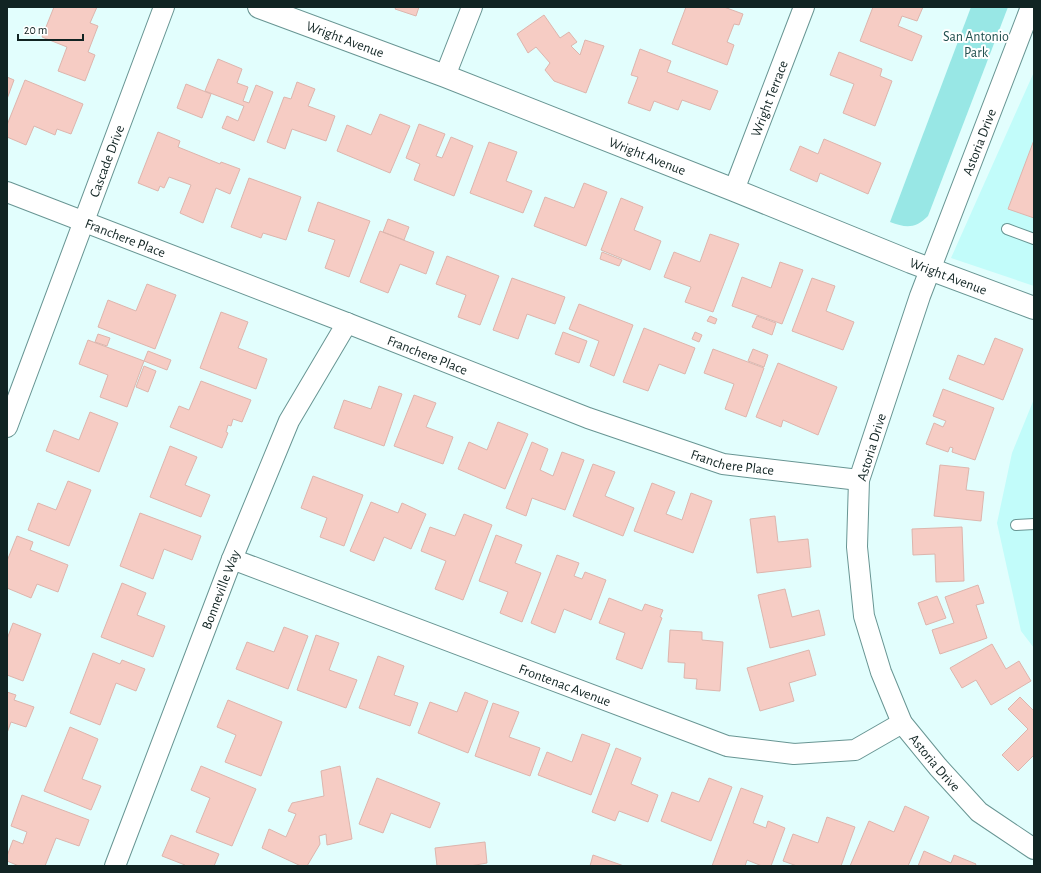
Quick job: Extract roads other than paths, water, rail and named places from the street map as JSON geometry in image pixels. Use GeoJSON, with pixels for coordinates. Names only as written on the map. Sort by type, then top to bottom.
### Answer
{"type":"FeatureCollection","features":[{"type":"Feature","properties":{"kind":"street","name":"Cascade Drive"},"geometry":{"type":"LineString","coordinates":[[7,427],[164,7]]}},
{"type":"Feature","properties":{"kind":"street","name":"Wright Avenue"},"geometry":{"type":"LineString","coordinates":[[259,7],[445,76],[930,269],[1034,308]]}},
{"type":"Feature","properties":{"kind":"street"},"geometry":{"type":"LineString","coordinates":[[445,76],[472,7]]}},
{"type":"Feature","properties":{"kind":"street","name":"Wright Terrace"},"geometry":{"type":"LineString","coordinates":[[734,190],[804,7]]}},
{"type":"Feature","properties":{"kind":"street","name":"Astoria Drive"},"geometry":{"type":"LineString","coordinates":[[1031,7],[920,296],[859,480],[856,547],[864,616],[881,672],[902,723],[938,767],[979,812],[1034,849]]}},
{"type":"Feature","properties":{"kind":"street","name":"Franchere Place"},"geometry":{"type":"LineString","coordinates":[[7,192],[588,418],[723,464],[859,480]]}},
{"type":"Feature","properties":{"kind":"street","name":"Bonneville Way"},"geometry":{"type":"LineString","coordinates":[[115,866],[232,559],[289,421],[347,323]]}},
{"type":"Feature","properties":{"kind":"street","name":"Frontenac Avenue"},"geometry":{"type":"LineString","coordinates":[[232,559],[727,746],[794,754],[855,750],[902,723]]}},
{"type":"Feature","properties":{"kind":"lane"},"geometry":{"type":"LineString","coordinates":[[1007,229],[1034,239]]}},
{"type":"Feature","properties":{"kind":"lane"},"geometry":{"type":"LineString","coordinates":[[1016,525],[1034,524]]}},
{"type":"Feature","properties":{"kind":"park label","name":"San Antonio Park"},"geometry":{"type":"Point","coordinates":[976,44]}}]}
